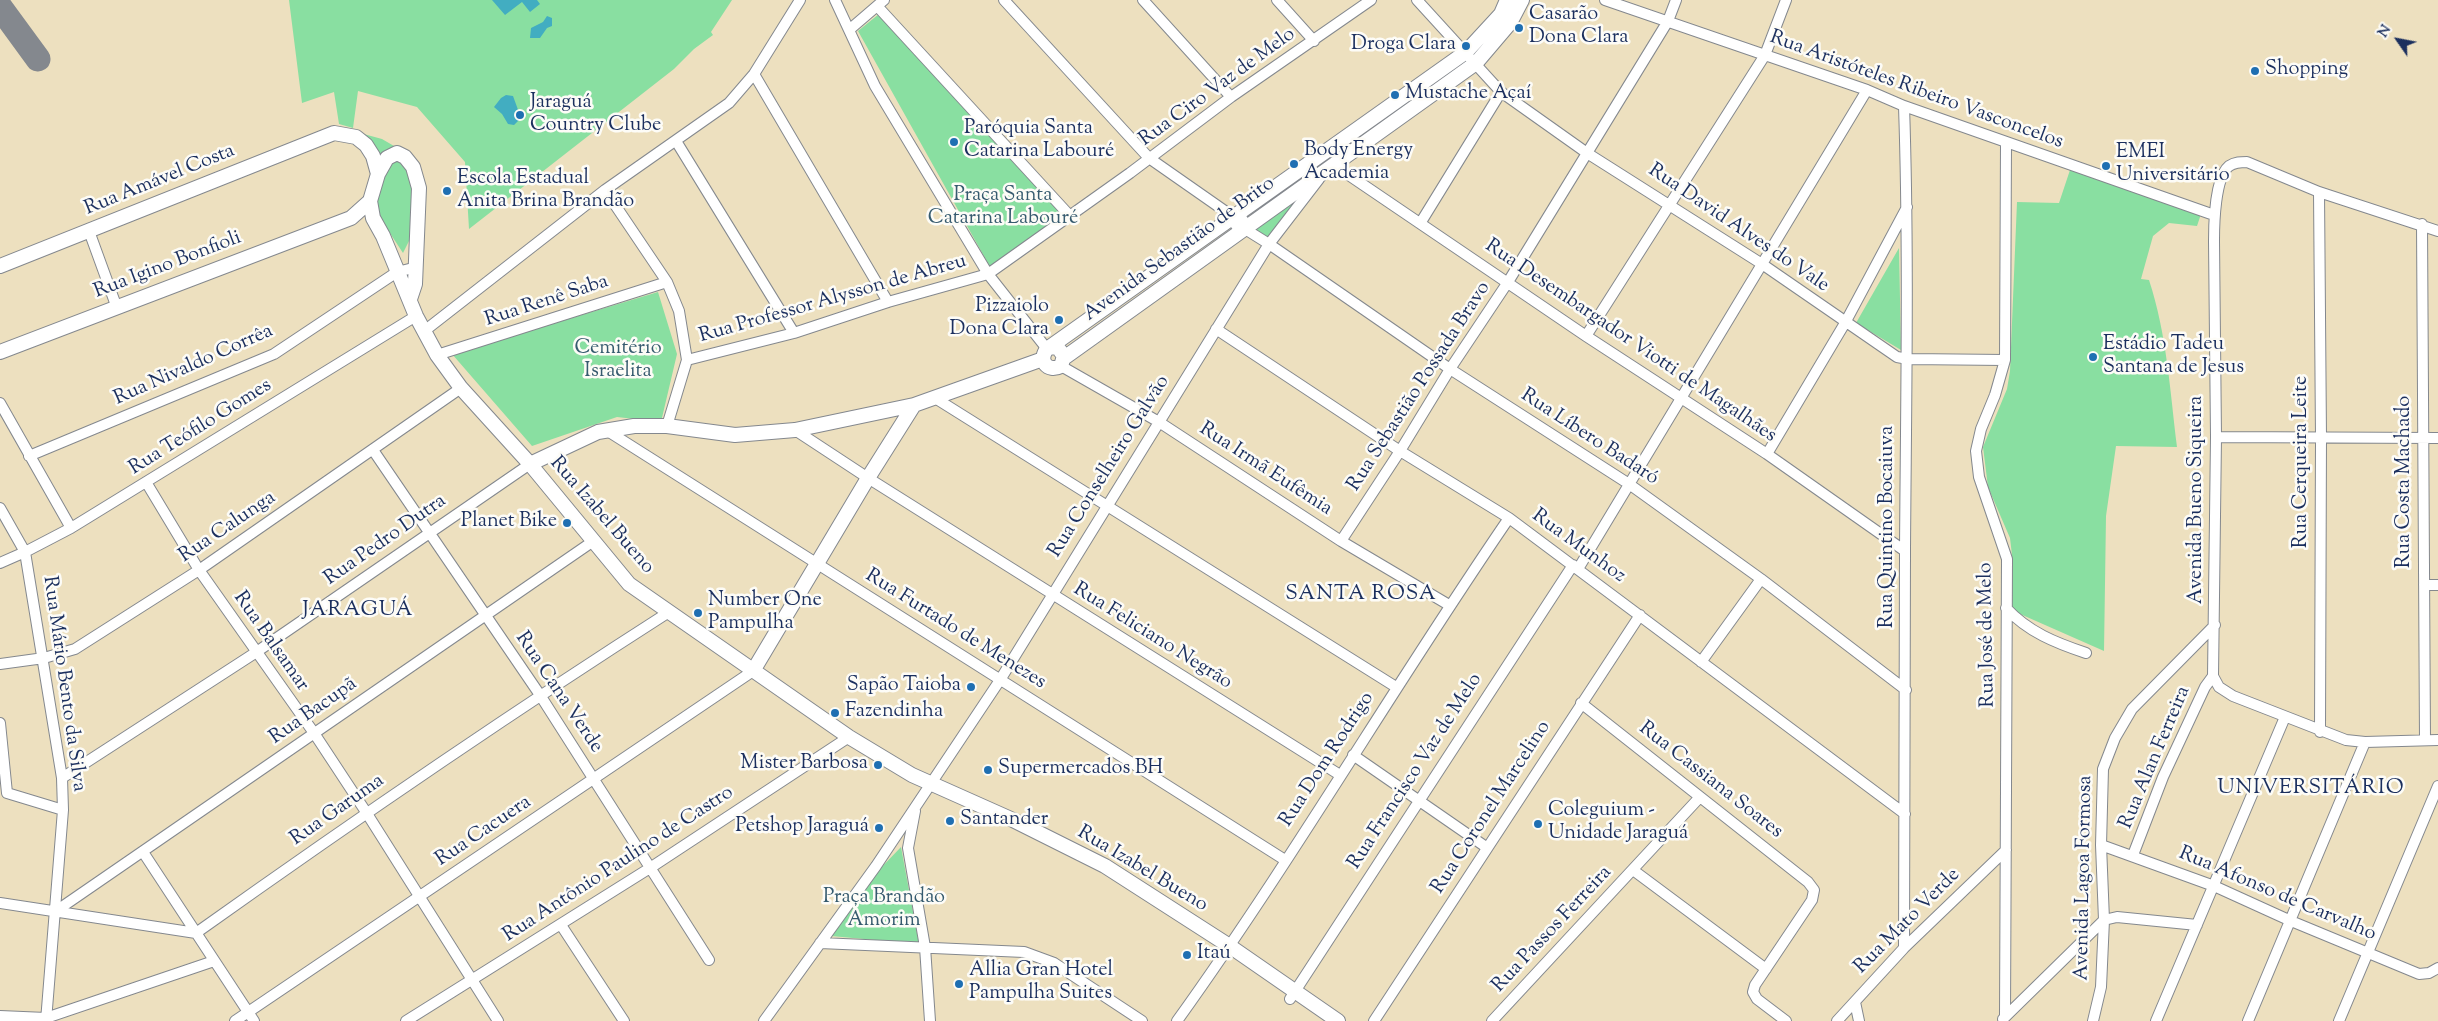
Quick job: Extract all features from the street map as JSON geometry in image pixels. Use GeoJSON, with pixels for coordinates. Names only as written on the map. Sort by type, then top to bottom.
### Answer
{"type":"FeatureCollection","features":[{"type":"Feature","properties":{"kind":"street"},"geometry":{"type":"LineString","coordinates":[[423,332],[605,190],[729,103],[754,74],[800,0]]}},
{"type":"Feature","properties":{"kind":"street"},"geometry":{"type":"LineString","coordinates":[[835,0],[875,86],[988,274],[1047,352],[1061,350],[1062,362]]}},
{"type":"Feature","properties":{"kind":"street"},"geometry":{"type":"LineString","coordinates":[[1004,0],[1149,158],[1232,216]]}},
{"type":"Feature","properties":{"kind":"street"},"geometry":{"type":"LineString","coordinates":[[1143,0],[1231,97]]}},
{"type":"Feature","properties":{"kind":"street"},"geometry":{"type":"LineString","coordinates":[[1277,0],[1314,41]]}},
{"type":"Feature","properties":{"kind":"street","name":"Rua Ciro Vaz de Melo"},"geometry":{"type":"LineString","coordinates":[[988,274],[1231,97],[1371,0]]}},
{"type":"Feature","properties":{"kind":"street","name":"Rua David Alves do Vale"},"geometry":{"type":"LineString","coordinates":[[1417,0],[1476,63],[1500,92],[1588,153],[1762,264],[1845,323],[1897,357],[1908,359],[2005,360]]}},
{"type":"Feature","properties":{"kind":"street","name":"Avenida Sebastião de Brito"},"geometry":{"type":"LineString","coordinates":[[530,464],[606,430],[634,426],[667,426],[735,435],[795,430],[901,413],[914,405],[1047,352],[1232,216],[1466,52],[1501,14],[1507,0]]}},
{"type":"Feature","properties":{"kind":"street","name":"Avenida Sebastião de Brito"},"geometry":{"type":"LineString","coordinates":[[1062,362],[1476,63],[1510,23],[1522,0]]}},
{"type":"Feature","properties":{"kind":"street","name":"Rua Aristóteles Ribeiro Vasconcelos"},"geometry":{"type":"LineString","coordinates":[[1605,0],[1867,90],[1904,106],[2214,215]]}},
{"type":"Feature","properties":{"kind":"street","name":"Rua Sebastião Possada Bravo"},"geometry":{"type":"LineString","coordinates":[[1341,541],[1400,451],[1450,369],[1508,282],[1588,153],[1668,21],[1676,0]]}},
{"type":"Feature","properties":{"kind":"street"},"geometry":{"type":"LineString","coordinates":[[1586,336],[1765,55],[1786,0]]}},
{"type":"Feature","properties":{"kind":"street"},"geometry":{"type":"LineString","coordinates":[[849,30],[881,3],[1070,216]]}},
{"type":"Feature","properties":{"kind":"street"},"geometry":{"type":"LineString","coordinates":[[754,74],[888,302]]}},
{"type":"Feature","properties":{"kind":"street","name":"Rua Francisco Vaz de Melo"},"geometry":{"type":"LineString","coordinates":[[1292,995],[1418,800],[1576,567],[1629,484],[1867,90]]}},
{"type":"Feature","properties":{"kind":"street"},"geometry":{"type":"LineString","coordinates":[[1421,222],[1500,92]]}},
{"type":"Feature","properties":{"kind":"street","name":"Rua Quintino Bocaiuva"},"geometry":{"type":"LineString","coordinates":[[1904,106],[1908,206],[1904,948]]}},
{"type":"Feature","properties":{"kind":"street","name":"Rua Amável Costa"},"geometry":{"type":"LineString","coordinates":[[0,266],[334,133],[356,137],[366,145],[373,156],[378,174]]}},
{"type":"Feature","properties":{"kind":"street"},"geometry":{"type":"LineString","coordinates":[[676,141],[794,333]]}},
{"type":"Feature","properties":{"kind":"street","name":"Rua José de Melo"},"geometry":{"type":"LineString","coordinates":[[2002,1019],[2006,850],[2007,559],[1979,477],[1976,451],[1981,429],[1995,395],[2005,360],[2006,142]]}},
{"type":"Feature","properties":{"kind":"street"},"geometry":{"type":"LineString","coordinates":[[370,201],[378,174],[387,158],[397,152],[405,157],[413,167],[418,188],[416,284],[410,299]]}},
{"type":"Feature","properties":{"kind":"street","name":"Avenida Bueno Siqueira"},"geometry":{"type":"LineString","coordinates":[[2213,676],[2216,437],[2214,215],[2222,177],[2227,167],[2237,162],[2247,162],[2319,192]]}},
{"type":"Feature","properties":{"kind":"street","name":"Rua Desembargador Viotti de Magalhães"},"geometry":{"type":"LineString","coordinates":[[1329,169],[1421,222],[1586,336],[1767,454],[1905,550]]}},
{"type":"Feature","properties":{"kind":"street","name":"Rua Conselheiro Galvão"},"geometry":{"type":"LineString","coordinates":[[764,1021],[916,805],[1000,680],[1269,244],[1329,169]]}},
{"type":"Feature","properties":{"kind":"street"},"geometry":{"type":"LineString","coordinates":[[605,190],[667,282],[679,310],[687,360],[667,426]]}},
{"type":"Feature","properties":{"kind":"street"},"geometry":{"type":"LineString","coordinates":[[2319,192],[2422,224],[2438,231]]}},
{"type":"Feature","properties":{"kind":"street","name":"Rua Cerqueira Leite"},"geometry":{"type":"LineString","coordinates":[[2319,192],[2321,437],[2320,732]]}},
{"type":"Feature","properties":{"kind":"street","name":"Rua Igino Bonfioli"},"geometry":{"type":"LineString","coordinates":[[0,352],[351,218],[370,201]]}},
{"type":"Feature","properties":{"kind":"street","name":"Rua Izabel Bueno"},"geometry":{"type":"LineString","coordinates":[[370,201],[373,218],[383,236],[396,272],[410,299],[423,332],[437,355],[461,388],[530,464],[592,542],[629,584],[849,737],[927,786],[1013,820],[1104,866],[1292,995],[1323,1021]]}},
{"type":"Feature","properties":{"kind":"street"},"geometry":{"type":"LineString","coordinates":[[1767,454],[1845,323],[1908,206]]}},
{"type":"Feature","properties":{"kind":"street","name":"Rua Líbero Badaró"},"geometry":{"type":"LineString","coordinates":[[1232,216],[1234,225],[1245,229],[1269,244],[1450,369],[1629,484],[1761,579],[1906,690]]}},
{"type":"Feature","properties":{"kind":"street","name":"Rua Igino Bonfioli"},"geometry":{"type":"LineString","coordinates":[[351,218],[373,218]]}},
{"type":"Feature","properties":{"kind":"street","name":"Rua Costa Machado"},"geometry":{"type":"LineString","coordinates":[[2422,224],[2425,740]]}},
{"type":"Feature","properties":{"kind":"street"},"geometry":{"type":"LineString","coordinates":[[89,231],[117,308]]}},
{"type":"Feature","properties":{"kind":"street","name":"Rua Nivaldo Corrêa"},"geometry":{"type":"LineString","coordinates":[[30,456],[274,354],[396,272],[417,267]]}},
{"type":"Feature","properties":{"kind":"street","name":"Rua Professor Alysson de Abreu"},"geometry":{"type":"LineString","coordinates":[[687,360],[794,333],[888,302],[988,274]]}},
{"type":"Feature","properties":{"kind":"street","name":"Rua Renê Saba"},"geometry":{"type":"LineString","coordinates":[[437,355],[667,282]]}},
{"type":"Feature","properties":{"kind":"street","name":"Rua Teófilo Gomes"},"geometry":{"type":"LineString","coordinates":[[0,563],[26,552],[71,528],[416,316]]}},
{"type":"Feature","properties":{"kind":"street","name":"Rua Munhoz"},"geometry":{"type":"LineString","coordinates":[[1216,329],[1400,451],[1509,518],[1640,614],[1701,662],[1905,814]]}},
{"type":"Feature","properties":{"kind":"street","name":"Rua Irmã Eufêmia"},"geometry":{"type":"LineString","coordinates":[[1062,362],[1159,422],[1341,541],[1449,605]]}},
{"type":"Feature","properties":{"kind":"street","name":"Rua Calunga"},"geometry":{"type":"LineString","coordinates":[[0,664],[44,658],[75,649],[199,570],[461,388]]}},
{"type":"Feature","properties":{"kind":"street"},"geometry":{"type":"LineString","coordinates":[[935,398],[1396,687]]}},
{"type":"Feature","properties":{"kind":"street"},"geometry":{"type":"LineString","coordinates":[[0,404],[71,528]]}},
{"type":"Feature","properties":{"kind":"street"},"geometry":{"type":"LineString","coordinates":[[753,671],[868,478],[901,413]]}},
{"type":"Feature","properties":{"kind":"street","name":"Rua Furtado de Menezes"},"geometry":{"type":"LineString","coordinates":[[606,430],[1285,860]]}},
{"type":"Feature","properties":{"kind":"street","name":"Rua Feliciano Negrão"},"geometry":{"type":"LineString","coordinates":[[795,430],[1052,595],[1340,775]]}},
{"type":"Feature","properties":{"kind":"street"},"geometry":{"type":"LineString","coordinates":[[2216,437],[2438,438]]}},
{"type":"Feature","properties":{"kind":"street","name":"Rua Cana Verde"},"geometry":{"type":"LineString","coordinates":[[373,450],[484,616],[540,695],[709,960]]}},
{"type":"Feature","properties":{"kind":"street","name":"Rua Pedro Dutra"},"geometry":{"type":"LineString","coordinates":[[62,778],[255,653],[530,464]]}},
{"type":"Feature","properties":{"kind":"street","name":"Rua Balsamar"},"geometry":{"type":"LineString","coordinates":[[146,482],[199,570],[255,653],[314,733],[366,812],[498,1021]]}},
{"type":"Feature","properties":{"kind":"street"},"geometry":{"type":"LineString","coordinates":[[0,508],[26,552]]}},
{"type":"Feature","properties":{"kind":"street","name":"Rua Dom Rodrigo"},"geometry":{"type":"LineString","coordinates":[[1177,1021],[1228,950],[1449,605],[1509,518]]}},
{"type":"Feature","properties":{"kind":"street","name":"Rua Bacupã"},"geometry":{"type":"LineString","coordinates":[[56,911],[592,542]]}},
{"type":"Feature","properties":{"kind":"street","name":"Rua Mário Bento da Silva"},"geometry":{"type":"LineString","coordinates":[[26,552],[62,778],[63,810],[46,1020]]}},
{"type":"Feature","properties":{"kind":"street"},"geometry":{"type":"LineString","coordinates":[[1701,662],[1761,579]]}},
{"type":"Feature","properties":{"kind":"street"},"geometry":{"type":"LineString","coordinates":[[2424,585],[2438,585]]}},
{"type":"Feature","properties":{"kind":"street"},"geometry":{"type":"LineString","coordinates":[[2006,608],[2018,622],[2051,641],[2086,654]]}},
{"type":"Feature","properties":{"kind":"street","name":"Rua Garuma"},"geometry":{"type":"LineString","coordinates":[[196,933],[366,812],[540,695],[669,612]]}},
{"type":"Feature","properties":{"kind":"street","name":"Rua Coronel Marcelino"},"geometry":{"type":"LineString","coordinates":[[1374,1021],[1640,614]]}},
{"type":"Feature","properties":{"kind":"street","name":"Avenida Lagoa Formosa"},"geometry":{"type":"LineString","coordinates":[[2093,1021],[2101,987],[2104,920],[2101,846],[2103,770],[2115,738],[2132,708],[2215,625]]}},
{"type":"Feature","properties":{"kind":"street","name":"Rua Cacuera"},"geometry":{"type":"LineString","coordinates":[[235,1021],[753,671]]}},
{"type":"Feature","properties":{"kind":"street"},"geometry":{"type":"LineString","coordinates":[[2213,676],[2219,687],[2233,696],[2320,732],[2346,740],[2365,742],[2438,740]]}},
{"type":"Feature","properties":{"kind":"street","name":"Rua Alan Ferreira"},"geometry":{"type":"LineString","coordinates":[[2133,856],[2163,776],[2205,687],[2213,676]]}},
{"type":"Feature","properties":{"kind":"street","name":"Rua Cassiana Soares"},"geometry":{"type":"LineString","coordinates":[[1581,703],[1808,882],[1814,890],[1812,900],[1766,969]]}},
{"type":"Feature","properties":{"kind":"street"},"geometry":{"type":"LineString","coordinates":[[2156,1021],[2285,717]]}},
{"type":"Feature","properties":{"kind":"street"},"geometry":{"type":"LineString","coordinates":[[0,723],[7,793],[63,810]]}},
{"type":"Feature","properties":{"kind":"street","name":"Rua Antônio Paulino de Castro"},"geometry":{"type":"LineString","coordinates":[[406,1021],[650,868],[849,737]]}},
{"type":"Feature","properties":{"kind":"street"},"geometry":{"type":"LineString","coordinates":[[2248,1021],[2365,742]]}},
{"type":"Feature","properties":{"kind":"street"},"geometry":{"type":"LineString","coordinates":[[1353,755],[1486,847]]}},
{"type":"Feature","properties":{"kind":"street"},"geometry":{"type":"LineString","coordinates":[[2339,1021],[2438,786]]}},
{"type":"Feature","properties":{"kind":"street","name":"Rua Passos Ferreira"},"geometry":{"type":"LineString","coordinates":[[1492,1021],[1700,797]]}},
{"type":"Feature","properties":{"kind":"street"},"geometry":{"type":"LineString","coordinates":[[916,805],[908,848],[925,947],[930,1021]]}},
{"type":"Feature","properties":{"kind":"street"},"geometry":{"type":"LineString","coordinates":[[889,844],[896,841],[908,848]]}},
{"type":"Feature","properties":{"kind":"street","name":"Rua Afonso de Carvalho"},"geometry":{"type":"LineString","coordinates":[[2101,846],[2214,886],[2291,921],[2419,974],[2429,973],[2438,968]]}},
{"type":"Feature","properties":{"kind":"street","name":"Rua Mato Verde"},"geometry":{"type":"LineString","coordinates":[[1837,1021],[1904,948],[2006,850]]}},
{"type":"Feature","properties":{"kind":"street"},"geometry":{"type":"LineString","coordinates":[[143,852],[254,1021]]}},
{"type":"Feature","properties":{"kind":"street"},"geometry":{"type":"LineString","coordinates":[[1633,870],[1766,969],[1755,985],[1753,992],[1757,999],[1786,1021]]}},
{"type":"Feature","properties":{"kind":"street"},"geometry":{"type":"LineString","coordinates":[[0,903],[196,933]]}},
{"type":"Feature","properties":{"kind":"street"},"geometry":{"type":"LineString","coordinates":[[2002,1019],[2104,920],[2117,917],[2197,925]]}},
{"type":"Feature","properties":{"kind":"street"},"geometry":{"type":"LineString","coordinates":[[561,924],[624,1021]]}},
{"type":"Feature","properties":{"kind":"street"},"geometry":{"type":"LineString","coordinates":[[820,943],[1024,952],[1054,963],[1142,1021]]}},
{"type":"Feature","properties":{"kind":"street"},"geometry":{"type":"LineString","coordinates":[[0,1016],[46,1020],[214,960]]}},
{"type":"Feature","properties":{"kind":"street","name":"Rua Izabel Bueno"},"geometry":{"type":"LineString","coordinates":[[1292,995],[1338,1021]]}},
{"type":"Feature","properties":{"kind":"street"},"geometry":{"type":"LineString","coordinates":[[1855,1002],[1859,1021]]}},
{"type":"Feature","properties":{"kind":"green space","name":"Jaraguá Country Clube"},"geometry":{"type":"Polygon","coordinates":[[[289,0],[732,0],[711,32],[713,35],[694,49],[674,69],[469,229],[465,162],[417,107],[358,91],[353,128],[339,124],[334,92],[302,103],[289,0]]]}},
{"type":"Feature","properties":{"kind":"green space","name":"Praça Santa Catarina Labouré"},"geometry":{"type":"Polygon","coordinates":[[[879,14],[1063,215],[990,267],[858,31],[879,14]]]}},
{"type":"Feature","properties":{"kind":"green space"},"geometry":{"type":"Polygon","coordinates":[[[360,133],[382,139],[394,146],[384,156],[379,170],[360,133]]]}},
{"type":"Feature","properties":{"kind":"green space"},"geometry":{"type":"Polygon","coordinates":[[[396,152],[411,168],[415,187],[414,231],[403,253],[376,212],[382,176],[396,152]]]}},
{"type":"Feature","properties":{"kind":"green space"},"geometry":{"type":"Polygon","coordinates":[[[2070,170],[2201,214],[2197,226],[2169,223],[2153,236],[2141,279],[2149,280],[2160,321],[2177,447],[2116,446],[2106,516],[2104,651],[2011,610],[2012,555],[2010,538],[1988,487],[1983,447],[2007,389],[2010,371],[2017,202],[2059,203],[2070,170]]]}},
{"type":"Feature","properties":{"kind":"green space"},"geometry":{"type":"Polygon","coordinates":[[[1312,185],[1272,242],[1250,229],[1312,185]]]}},
{"type":"Feature","properties":{"kind":"green space"},"geometry":{"type":"Polygon","coordinates":[[[1899,248],[1901,350],[1856,323],[1899,248]]]}},
{"type":"Feature","properties":{"kind":"green space","name":"Cemitério Israelita"},"geometry":{"type":"Polygon","coordinates":[[[658,292],[677,354],[661,422],[617,417],[532,446],[452,354],[658,292]]]}},
{"type":"Feature","properties":{"kind":"green space","name":"Praça Brandão Amorim"},"geometry":{"type":"Polygon","coordinates":[[[901,847],[919,944],[831,936],[876,873],[901,847]]]}},
{"type":"Feature","properties":{"kind":"water"},"geometry":{"type":"Polygon","coordinates":[[[492,0],[537,0],[540,4],[530,12],[522,2],[505,15],[492,0]]]}},
{"type":"Feature","properties":{"kind":"water"},"geometry":{"type":"Polygon","coordinates":[[[547,16],[552,18],[552,26],[547,28],[540,38],[530,38],[531,28],[543,22],[547,16]]]}},
{"type":"Feature","properties":{"kind":"water"},"geometry":{"type":"Polygon","coordinates":[[[506,95],[513,96],[521,118],[514,125],[508,124],[502,114],[494,107],[506,95]]]}},
{"type":"Feature","properties":{"kind":"taxiway"},"geometry":{"type":"LineString","coordinates":[[0,7],[38,59]]}},
{"type":"Feature","properties":{"kind":"place","name":"Casarão Dona Clara"},"geometry":{"type":"Point","coordinates":[1519,28]}},
{"type":"Feature","properties":{"kind":"place","name":"Droga Clara"},"geometry":{"type":"Point","coordinates":[1466,46]}},
{"type":"Feature","properties":{"kind":"place","name":"Shopping"},"geometry":{"type":"Point","coordinates":[2255,71]}},
{"type":"Feature","properties":{"kind":"place","name":"Mustache Açaí"},"geometry":{"type":"Point","coordinates":[1395,95]}},
{"type":"Feature","properties":{"kind":"place","name":"Jaraguá Country Clube"},"geometry":{"type":"Point","coordinates":[520,115]}},
{"type":"Feature","properties":{"kind":"place","name":"Paróquia Santa Catarina Labouré"},"geometry":{"type":"Point","coordinates":[954,142]}},
{"type":"Feature","properties":{"kind":"place","name":"Body Energy Academia"},"geometry":{"type":"Point","coordinates":[1294,164]}},
{"type":"Feature","properties":{"kind":"place","name":"EMEI Universitário"},"geometry":{"type":"Point","coordinates":[2106,166]}},
{"type":"Feature","properties":{"kind":"place","name":"Escola Estadual Anita Brina Brandão"},"geometry":{"type":"Point","coordinates":[447,191]}},
{"type":"Feature","properties":{"kind":"place","name":"Pizzaiolo Dona Clara"},"geometry":{"type":"Point","coordinates":[1059,320]}},
{"type":"Feature","properties":{"kind":"place","name":"Estádio Tadeu Santana de Jesus"},"geometry":{"type":"Point","coordinates":[2093,357]}},
{"type":"Feature","properties":{"kind":"place","name":"Planet Bike"},"geometry":{"type":"Point","coordinates":[567,523]}},
{"type":"Feature","properties":{"kind":"place","name":"Number One Pampulha"},"geometry":{"type":"Point","coordinates":[698,613]}},
{"type":"Feature","properties":{"kind":"place","name":"Sapão Taioba"},"geometry":{"type":"Point","coordinates":[971,687]}},
{"type":"Feature","properties":{"kind":"place","name":"Fazendinha"},"geometry":{"type":"Point","coordinates":[835,713]}},
{"type":"Feature","properties":{"kind":"place","name":"Mister Barbosa"},"geometry":{"type":"Point","coordinates":[878,765]}},
{"type":"Feature","properties":{"kind":"place","name":"Supermercados BH"},"geometry":{"type":"Point","coordinates":[988,770]}},
{"type":"Feature","properties":{"kind":"place","name":"Santander"},"geometry":{"type":"Point","coordinates":[950,821]}},
{"type":"Feature","properties":{"kind":"place","name":"Coleguium - Unidade Jaraguá"},"geometry":{"type":"Point","coordinates":[1538,824]}},
{"type":"Feature","properties":{"kind":"place","name":"Petshop Jaraguá"},"geometry":{"type":"Point","coordinates":[879,828]}},
{"type":"Feature","properties":{"kind":"place","name":"Itaú"},"geometry":{"type":"Point","coordinates":[1187,955]}},
{"type":"Feature","properties":{"kind":"place","name":"Allia Gran Hotel Pampulha Suites"},"geometry":{"type":"Point","coordinates":[959,984]}},
{"type":"Feature","properties":{"kind":"district","name":"SANTA ROSA"},"geometry":{"type":"Point","coordinates":[1361,595]}},
{"type":"Feature","properties":{"kind":"district","name":"JARAGUÁ"},"geometry":{"type":"Point","coordinates":[358,611]}},
{"type":"Feature","properties":{"kind":"district","name":"UNIVERSITÁRIO"},"geometry":{"type":"Point","coordinates":[2311,789]}}]}
